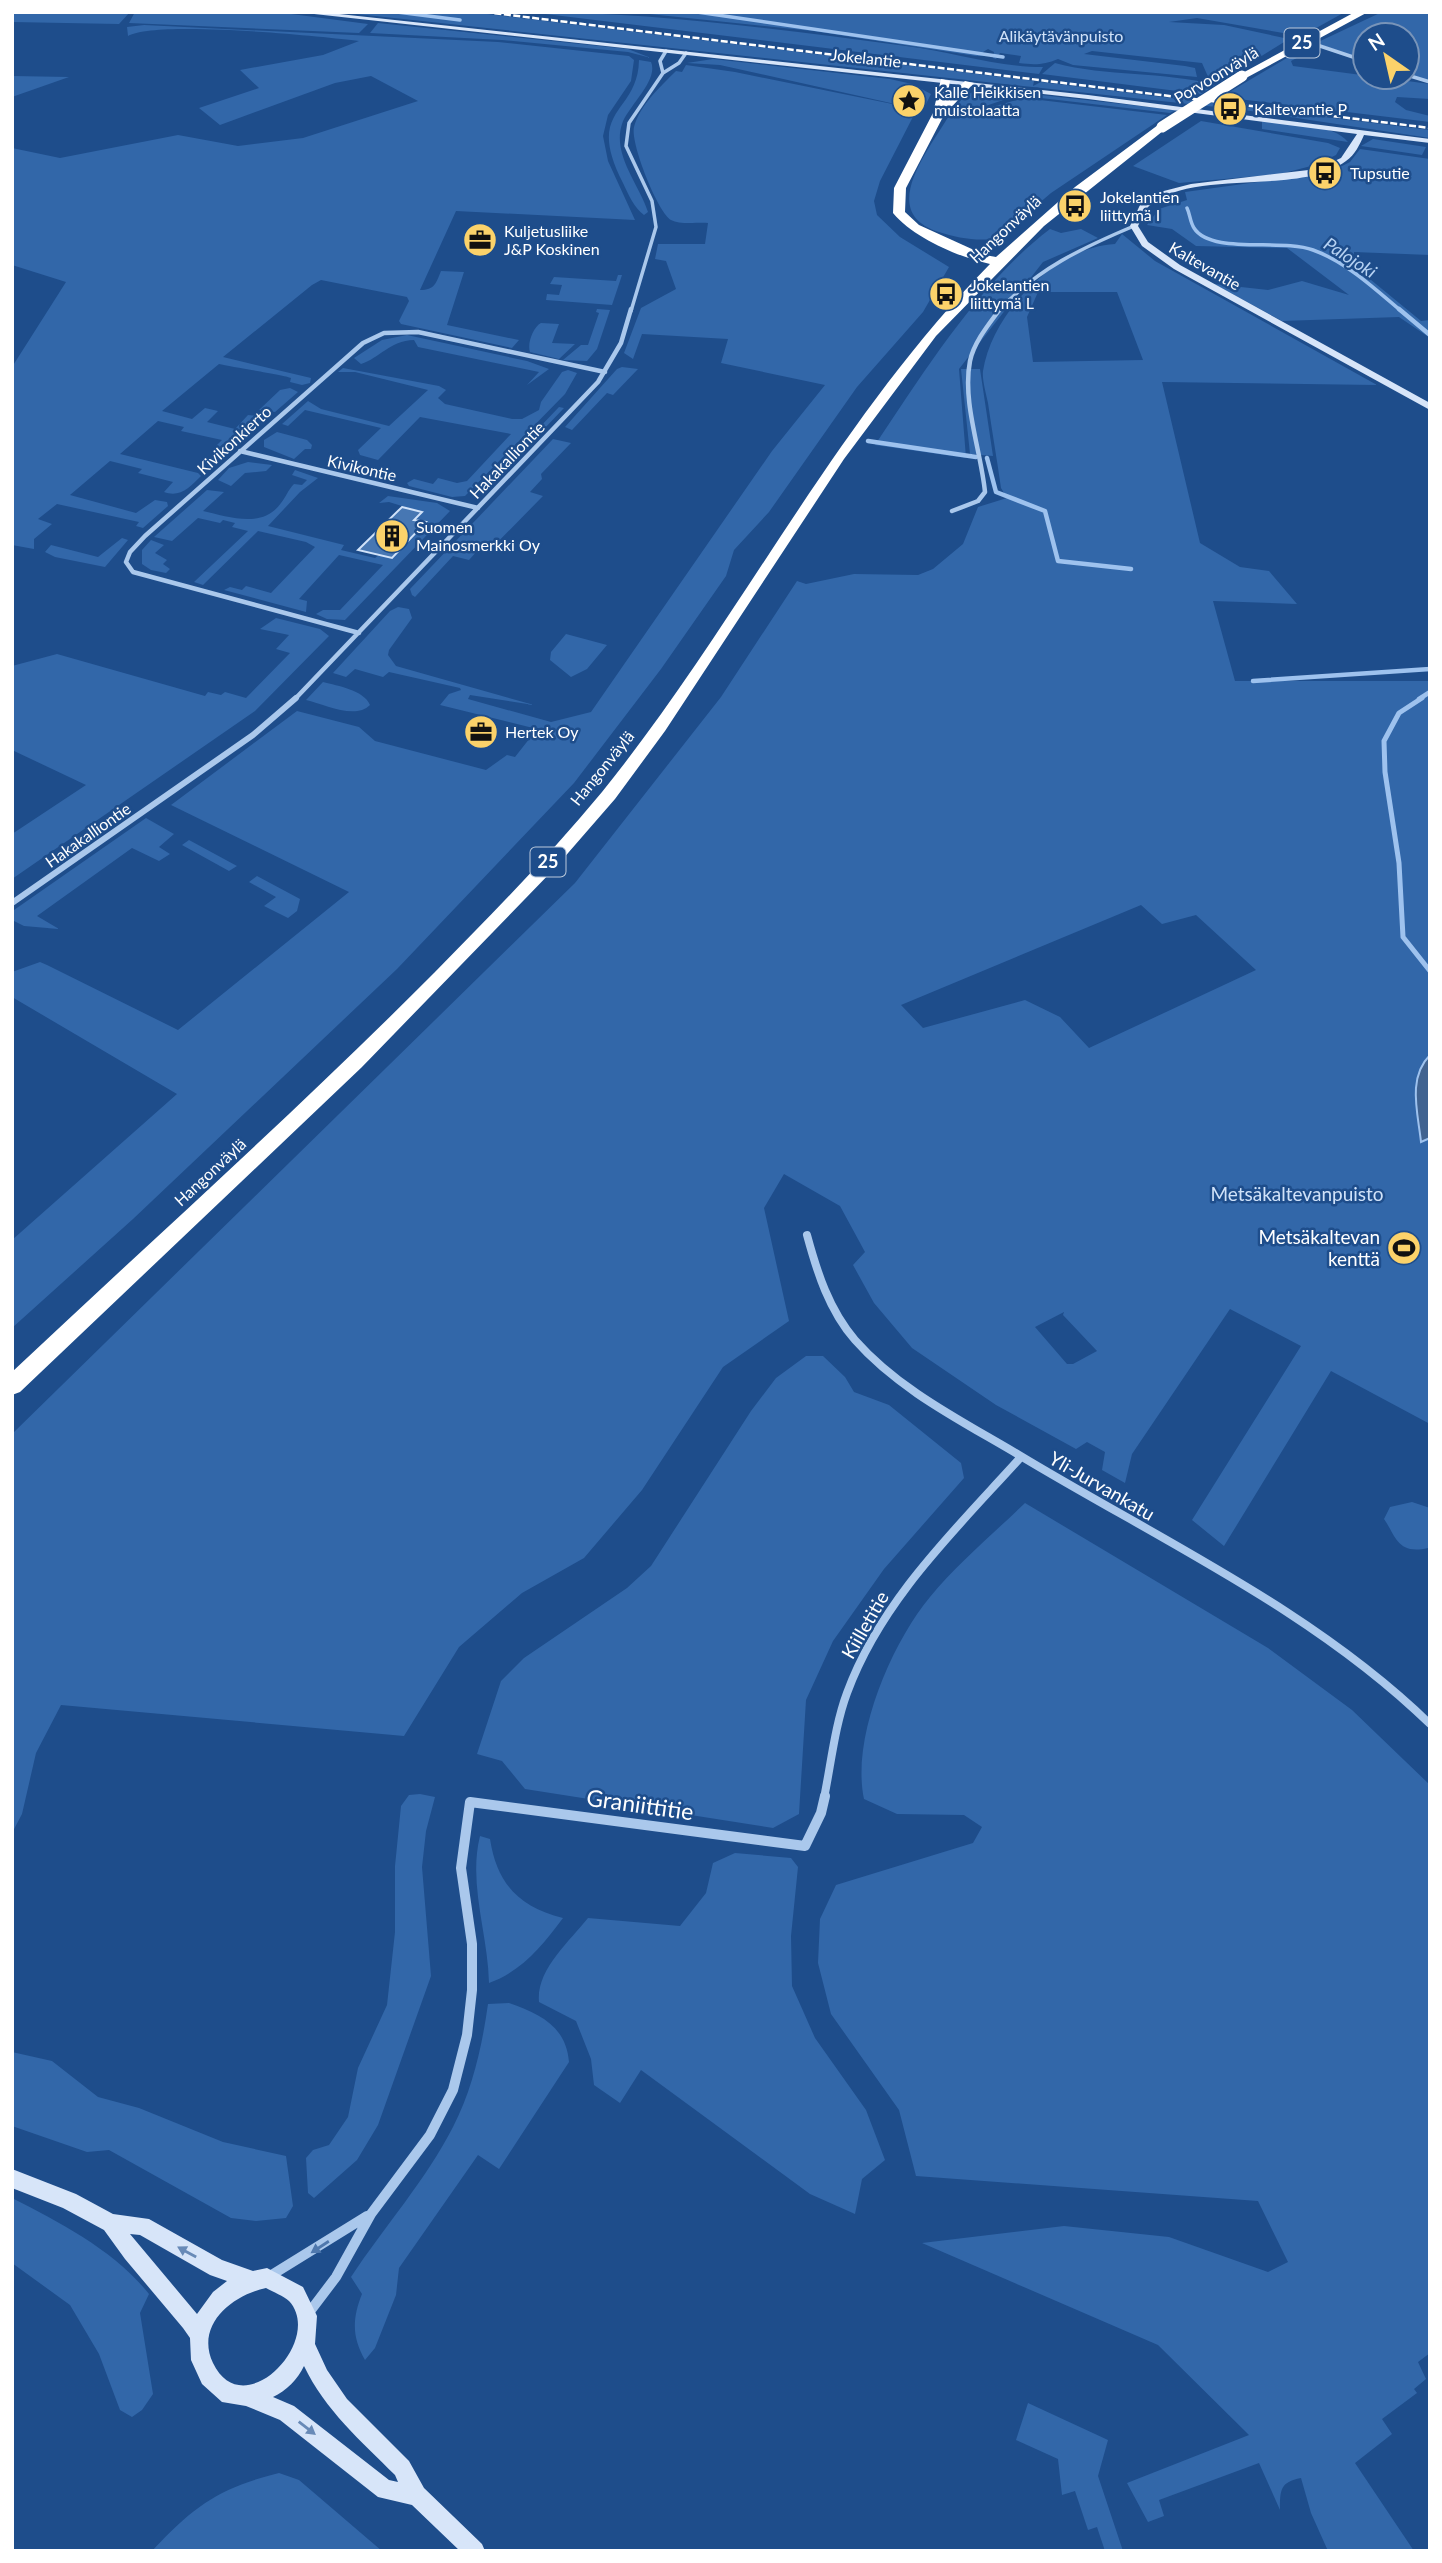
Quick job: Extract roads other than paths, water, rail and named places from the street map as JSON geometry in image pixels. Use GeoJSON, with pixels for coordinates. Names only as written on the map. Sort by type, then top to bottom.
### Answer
{"type":"FeatureCollection","features":[{"type":"Feature","properties":{"kind":"highway","name":"Porvoonväylä"},"geometry":{"type":"LineString","coordinates":[[1162,127],[1242,76],[1363,12]]}},
{"type":"Feature","properties":{"kind":"highway"},"geometry":{"type":"LineString","coordinates":[[940,113],[945,81]]}},
{"type":"Feature","properties":{"kind":"highway"},"geometry":{"type":"LineString","coordinates":[[969,83],[940,113],[901,188],[899,213],[906,222],[935,237],[996,250]]}},
{"type":"Feature","properties":{"kind":"highway","name":"Hangonväylä"},"geometry":{"type":"LineString","coordinates":[[12,1385],[393,1028],[519,895],[626,773],[754,589],[868,415],[996,250],[1162,127]]}},
{"type":"Feature","properties":{"kind":"highway"},"geometry":{"type":"LineString","coordinates":[[935,237],[996,250]]}},
{"type":"Feature","properties":{"kind":"street","name":"Jokelantie"},"geometry":{"type":"LineString","coordinates":[[299,12],[969,83],[1430,141]]}},
{"type":"Feature","properties":{"kind":"street"},"geometry":{"type":"LineString","coordinates":[[1305,41],[1351,56]]}},
{"type":"Feature","properties":{"kind":"street","name":"Hakakalliontie"},"geometry":{"type":"LineString","coordinates":[[663,73],[660,61],[666,51]]}},
{"type":"Feature","properties":{"kind":"street","name":"Hakakalliontie"},"geometry":{"type":"LineString","coordinates":[[12,903],[253,735],[292,702],[605,372],[621,343],[656,227],[652,201],[631,158],[626,135],[636,109],[663,73],[679,63],[686,53]]}},
{"type":"Feature","properties":{"kind":"street"},"geometry":{"type":"LineString","coordinates":[[952,511],[978,501],[985,492],[970,364],[993,318],[1016,290],[1038,273],[1077,251],[1134,226],[1136,215],[1149,202],[1175,191],[1208,184],[1299,176],[1327,169],[1348,156],[1362,132]]}},
{"type":"Feature","properties":{"kind":"street","name":"Kaltevantie"},"geometry":{"type":"LineString","coordinates":[[1134,226],[1144,244],[1177,267],[1430,407]]}},
{"type":"Feature","properties":{"kind":"street","name":"Kivikonkierto"},"geometry":{"type":"LineString","coordinates":[[359,633],[133,572],[125,562],[142,539],[240,451],[363,343],[384,333],[418,332],[605,372]]}},
{"type":"Feature","properties":{"kind":"street","name":"Kivikontie"},"geometry":{"type":"LineString","coordinates":[[240,451],[478,508]]}},
{"type":"Feature","properties":{"kind":"street","name":"Yli-Jurvankatu"},"geometry":{"type":"LineString","coordinates":[[807,1235],[828,1297],[855,1340],[904,1383],[1021,1457],[1305,1624],[1369,1668],[1430,1724]]}},
{"type":"Feature","properties":{"kind":"street","name":"Kiilletitie"},"geometry":{"type":"LineString","coordinates":[[805,1846],[821,1813],[832,1748],[846,1695],[866,1648],[918,1571],[1021,1457]]}},
{"type":"Feature","properties":{"kind":"street","name":"Graniittitie"},"geometry":{"type":"LineString","coordinates":[[371,2214],[430,2135],[443,2113],[460,2067],[472,1990],[472,1944],[461,1868],[470,1801],[805,1846]]}},
{"type":"Feature","properties":{"kind":"street"},"geometry":{"type":"LineString","coordinates":[[12,2178],[69,2201],[111,2223],[142,2226],[217,2268],[293,2290],[306,2317],[305,2345],[297,2365],[283,2381],[266,2392],[247,2396]]}},
{"type":"Feature","properties":{"kind":"street"},"geometry":{"type":"LineString","coordinates":[[371,2214],[314,2252],[258,2279],[232,2287],[217,2299],[206,2316],[200,2336],[200,2354],[212,2382],[224,2390],[247,2396],[287,2413],[385,2490],[417,2496]]}},
{"type":"Feature","properties":{"kind":"street"},"geometry":{"type":"LineString","coordinates":[[306,2317],[336,2277],[371,2214]]}},
{"type":"Feature","properties":{"kind":"street"},"geometry":{"type":"LineString","coordinates":[[111,2223],[124,2246],[165,2287],[200,2336]]}},
{"type":"Feature","properties":{"kind":"street"},"geometry":{"type":"LineString","coordinates":[[305,2345],[320,2377],[340,2406],[402,2468],[417,2496],[475,2551]]}},
{"type":"Feature","properties":{"kind":"waterway"},"geometry":{"type":"LineString","coordinates":[[397,12],[460,20]]}},
{"type":"Feature","properties":{"kind":"waterway"},"geometry":{"type":"LineString","coordinates":[[697,12],[1003,57]]}},
{"type":"Feature","properties":{"kind":"waterway","name":"Palojoki"},"geometry":{"type":"LineString","coordinates":[[1187,208],[1194,228],[1203,236],[1231,244],[1284,245],[1313,250],[1348,269],[1401,311]]}},
{"type":"Feature","properties":{"kind":"waterway","name":"Palojoki"},"geometry":{"type":"LineString","coordinates":[[1399,309],[1430,335]]}},
{"type":"Feature","properties":{"kind":"waterway"},"geometry":{"type":"LineString","coordinates":[[868,441],[976,457]]}},
{"type":"Feature","properties":{"kind":"waterway"},"geometry":{"type":"LineString","coordinates":[[987,458],[996,492],[1045,511],[1058,561],[1131,569]]}},
{"type":"Feature","properties":{"kind":"waterway"},"geometry":{"type":"LineString","coordinates":[[1253,681],[1430,669]]}},
{"type":"Feature","properties":{"kind":"waterway"},"geometry":{"type":"LineString","coordinates":[[1419,699],[1430,692]]}},
{"type":"Feature","properties":{"kind":"waterway"},"geometry":{"type":"LineString","coordinates":[[1422,698],[1399,713],[1384,741],[1385,772],[1399,863],[1403,937],[1430,971]]}},
{"type":"Feature","properties":{"kind":"railway"},"geometry":{"type":"LineString","coordinates":[[485,12],[1430,128]]}},
{"type":"Feature","properties":{"kind":"place","name":"Kalle Heikkisen muistolaatta"},"geometry":{"type":"Point","coordinates":[909,101]}},
{"type":"Feature","properties":{"kind":"place","name":"Kaltevantie P"},"geometry":{"type":"Point","coordinates":[1230,109]}},
{"type":"Feature","properties":{"kind":"place","name":"Tupsutie"},"geometry":{"type":"Point","coordinates":[1325,173]}},
{"type":"Feature","properties":{"kind":"place","name":"Jokelantien liittymä I"},"geometry":{"type":"Point","coordinates":[1075,206]}},
{"type":"Feature","properties":{"kind":"place","name":"Kuljetusliike J&P Koskinen"},"geometry":{"type":"Point","coordinates":[480,240]}},
{"type":"Feature","properties":{"kind":"place","name":"Jokelantien liittymä L"},"geometry":{"type":"Point","coordinates":[946,294]}},
{"type":"Feature","properties":{"kind":"place","name":"Suomen Mainosmerkki Oy"},"geometry":{"type":"Point","coordinates":[392,536]}},
{"type":"Feature","properties":{"kind":"place","name":"Hertek Oy"},"geometry":{"type":"Point","coordinates":[481,732]}},
{"type":"Feature","properties":{"kind":"place","name":"Metsäkaltevan kenttä"},"geometry":{"type":"Point","coordinates":[1404,1248]}},
{"type":"Feature","properties":{"kind":"park label","name":"Alikäytävänpuisto"},"geometry":{"type":"Point","coordinates":[1061,36]}},
{"type":"Feature","properties":{"kind":"park label","name":"Metsäkaltevanpuisto"},"geometry":{"type":"Point","coordinates":[1297,1194]}}]}
